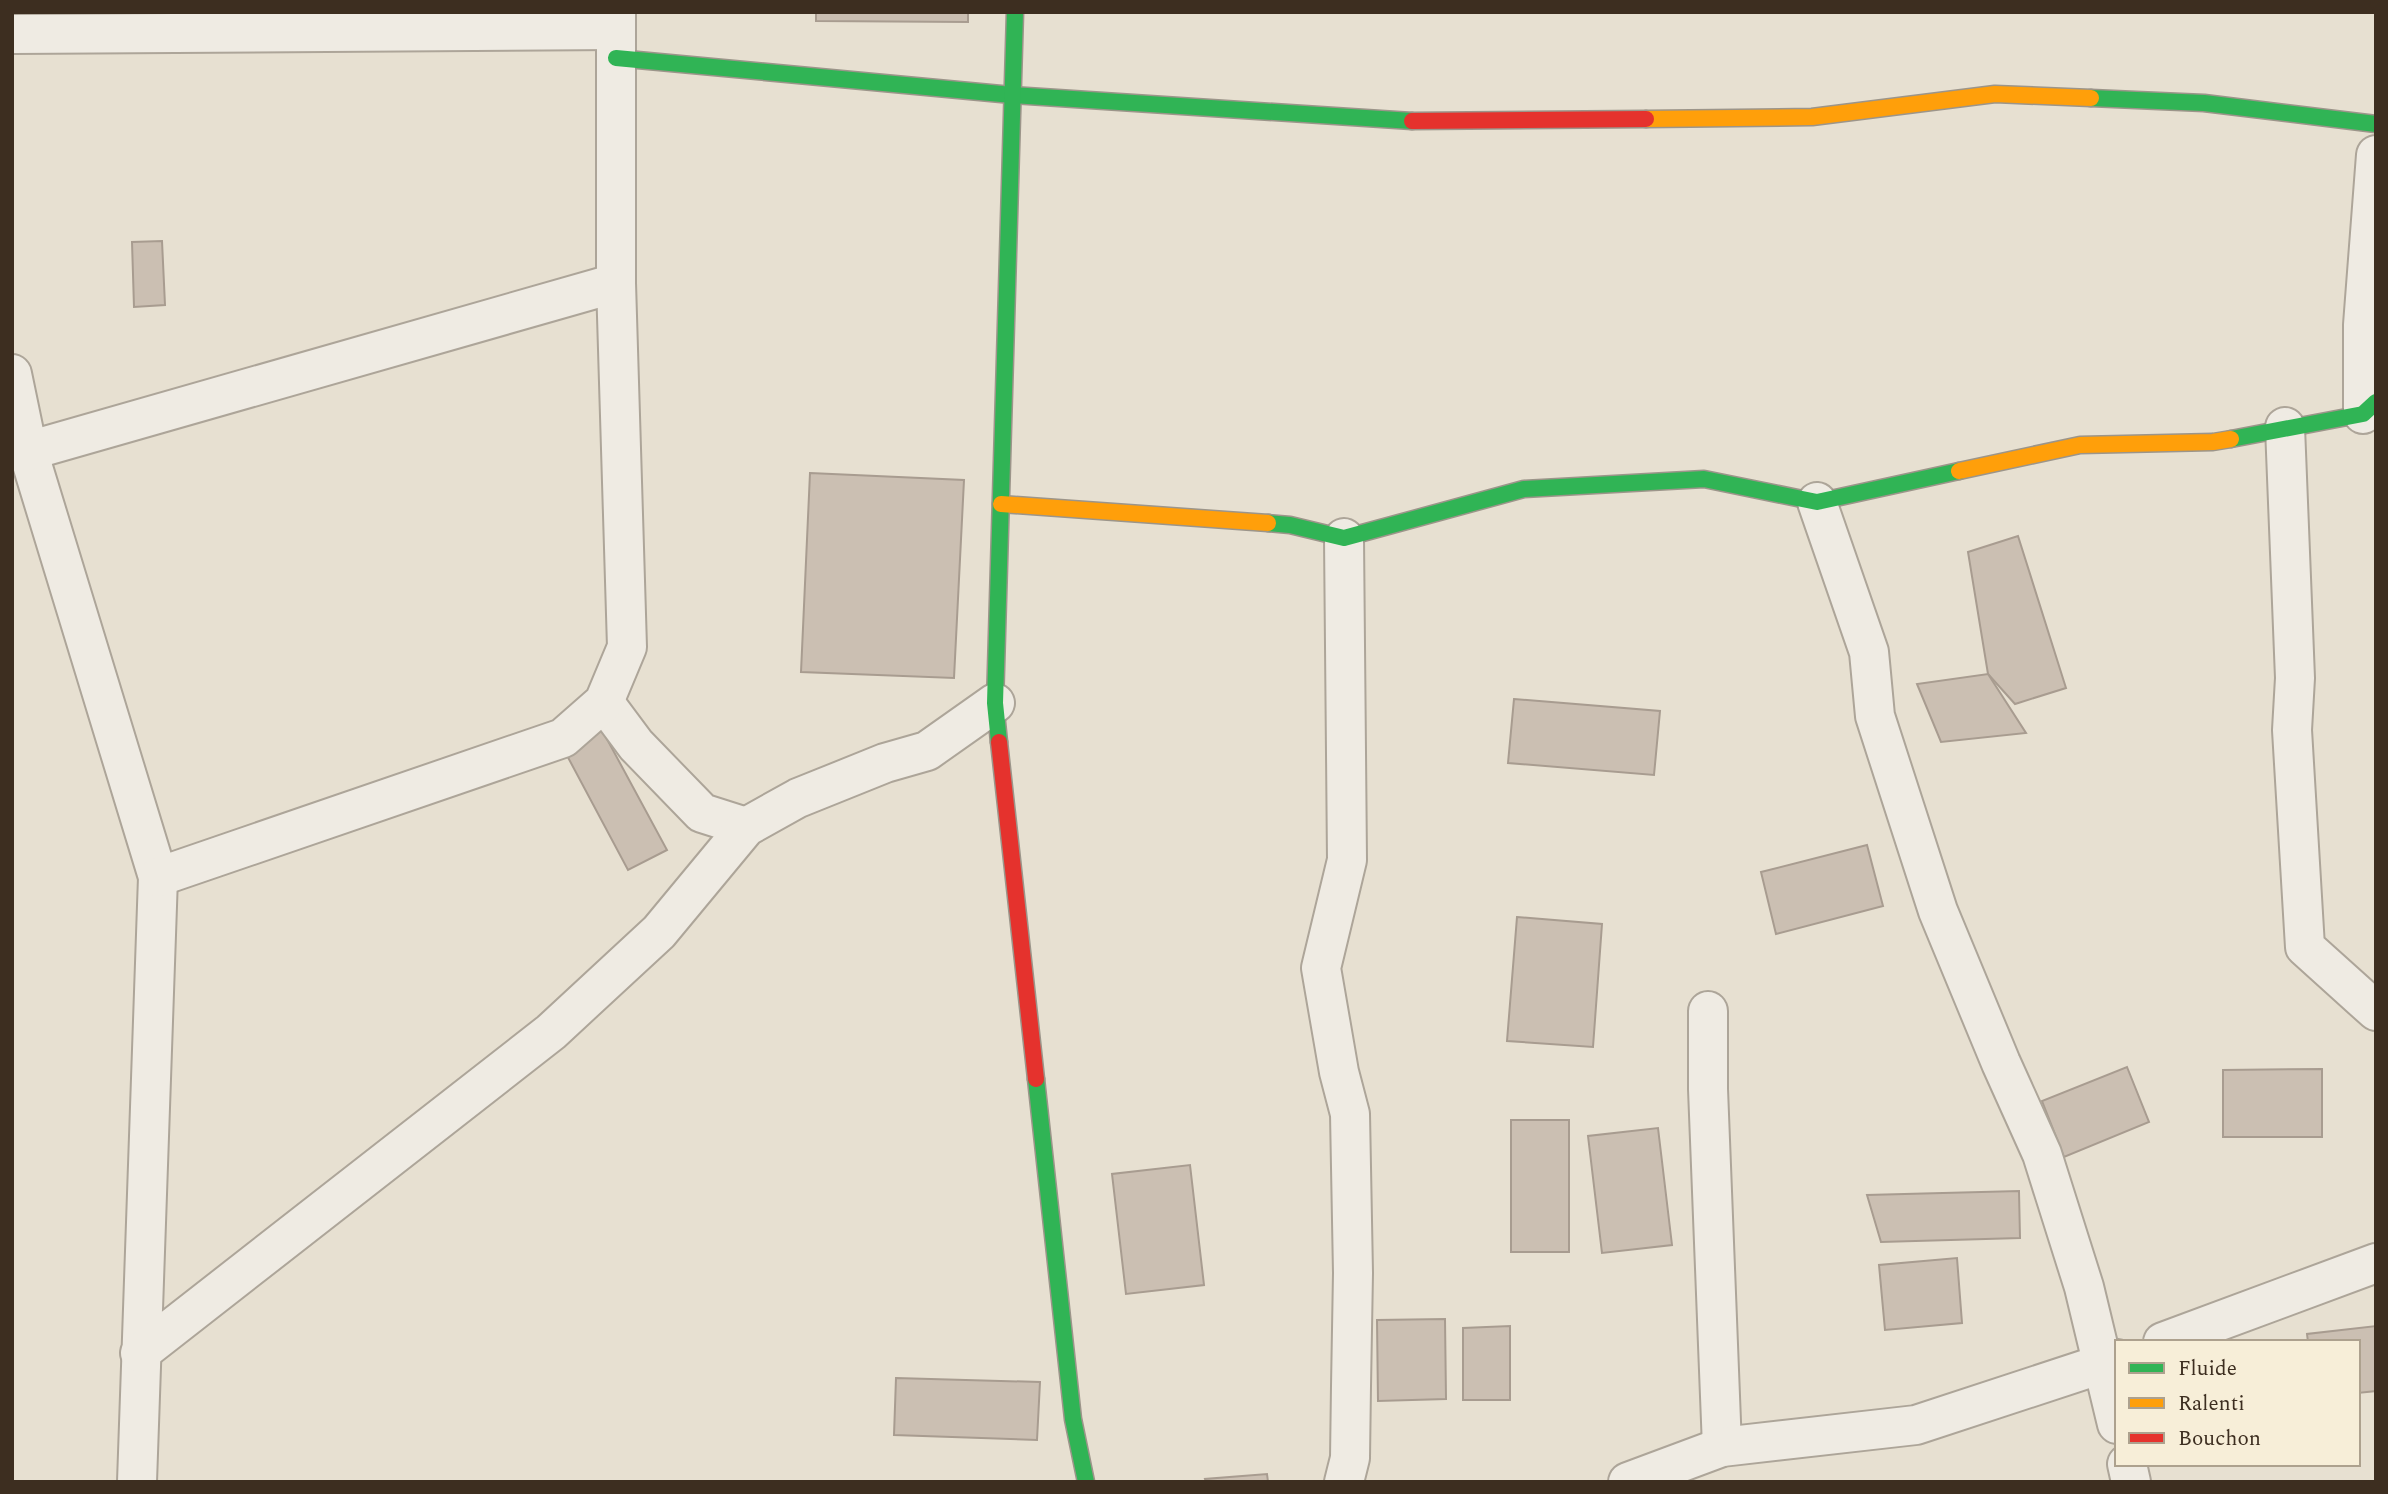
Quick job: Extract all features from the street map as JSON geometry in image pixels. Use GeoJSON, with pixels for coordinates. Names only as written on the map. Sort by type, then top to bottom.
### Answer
{"type":"FeatureCollection","features":[{"type":"Feature","properties":{"kind":"street"},"geometry":{"type":"LineString","coordinates":[[12,64],[14,12]]}},
{"type":"Feature","properties":{"kind":"street"},"geometry":{"type":"LineString","coordinates":[[1015,12],[995,703],[1073,1419],[1086,1482]]}},
{"type":"Feature","properties":{"kind":"street"},"geometry":{"type":"LineString","coordinates":[[13,34],[616,33],[1012,94],[1427,122],[1812,117],[1995,94],[2204,103],[2376,124]]}},
{"type":"Feature","properties":{"kind":"street"},"geometry":{"type":"LineString","coordinates":[[158,877],[563,738],[604,702],[627,647],[616,283],[616,33]]}},
{"type":"Feature","properties":{"kind":"street"},"geometry":{"type":"LineString","coordinates":[[1000,504],[1290,524],[1344,538],[1524,489],[1704,479],[1817,502],[2080,445],[2213,442],[2369,408],[2363,325],[2376,155]]}},
{"type":"Feature","properties":{"kind":"street"},"geometry":{"type":"LineString","coordinates":[[28,451],[616,283]]}},
{"type":"Feature","properties":{"kind":"street"},"geometry":{"type":"LineString","coordinates":[[12,374],[28,451],[158,877],[137,1482]]}},
{"type":"Feature","properties":{"kind":"street"},"geometry":{"type":"LineString","coordinates":[[2285,427],[2295,678],[2291,730],[2305,947],[2376,1011]]}},
{"type":"Feature","properties":{"kind":"street"},"geometry":{"type":"LineString","coordinates":[[1817,502],[1869,652],[1875,716],[1938,911],[2042,1154],[2110,1362],[2115,1406]]}},
{"type":"Feature","properties":{"kind":"street"},"geometry":{"type":"LineString","coordinates":[[1344,538],[1347,860],[1321,968],[1339,1072],[1350,1114],[1353,1273],[1351,1422],[1350,1458],[1344,1482]]}},
{"type":"Feature","properties":{"kind":"street"},"geometry":{"type":"LineString","coordinates":[[604,702],[636,745],[702,813],[746,827]]}},
{"type":"Feature","properties":{"kind":"street"},"geometry":{"type":"LineString","coordinates":[[140,1353],[551,1032],[659,932],[746,827],[798,798],[885,763],[927,751],[995,703]]}},
{"type":"Feature","properties":{"kind":"street"},"geometry":{"type":"LineString","coordinates":[[1708,1011],[1708,1089],[1722,1447]]}},
{"type":"Feature","properties":{"kind":"street"},"geometry":{"type":"LineString","coordinates":[[2168,1340],[2376,1263]]}},
{"type":"Feature","properties":{"kind":"street"},"geometry":{"type":"LineString","coordinates":[[1628,1482],[1722,1447],[1916,1425],[2110,1362]]}},
{"type":"Feature","properties":{"kind":"building"},"geometry":{"type":"Polygon","coordinates":[[[816,12],[968,12],[968,22],[816,21],[816,12]]]}},
{"type":"Feature","properties":{"kind":"building"},"geometry":{"type":"Polygon","coordinates":[[[162,241],[165,305],[134,307],[132,242],[162,241]]]}},
{"type":"Feature","properties":{"kind":"building"},"geometry":{"type":"Polygon","coordinates":[[[810,473],[964,480],[954,678],[801,672],[810,473]]]}},
{"type":"Feature","properties":{"kind":"building"},"geometry":{"type":"Polygon","coordinates":[[[2018,536],[2066,688],[2015,704],[1988,674],[1968,552],[2018,536]]]}},
{"type":"Feature","properties":{"kind":"building"},"geometry":{"type":"Polygon","coordinates":[[[1988,674],[2026,733],[1941,742],[1917,684],[1988,674]]]}},
{"type":"Feature","properties":{"kind":"building"},"geometry":{"type":"Polygon","coordinates":[[[1514,699],[1660,711],[1654,775],[1508,763],[1514,699]]]}},
{"type":"Feature","properties":{"kind":"building"},"geometry":{"type":"Polygon","coordinates":[[[601,728],[667,850],[628,870],[563,748],[601,728]]]}},
{"type":"Feature","properties":{"kind":"building"},"geometry":{"type":"Polygon","coordinates":[[[1867,845],[1883,906],[1776,934],[1761,872],[1867,845]]]}},
{"type":"Feature","properties":{"kind":"building"},"geometry":{"type":"Polygon","coordinates":[[[1517,917],[1602,924],[1593,1047],[1507,1041],[1517,917]]]}},
{"type":"Feature","properties":{"kind":"building"},"geometry":{"type":"Polygon","coordinates":[[[2127,1067],[2149,1122],[2064,1157],[2042,1101],[2127,1067]]]}},
{"type":"Feature","properties":{"kind":"building"},"geometry":{"type":"Polygon","coordinates":[[[2322,1069],[2322,1137],[2223,1137],[2223,1070],[2322,1069]]]}},
{"type":"Feature","properties":{"kind":"building"},"geometry":{"type":"Polygon","coordinates":[[[1511,1120],[1569,1120],[1569,1252],[1511,1252],[1511,1120]]]}},
{"type":"Feature","properties":{"kind":"building"},"geometry":{"type":"Polygon","coordinates":[[[1658,1128],[1672,1245],[1602,1253],[1588,1136],[1658,1128]]]}},
{"type":"Feature","properties":{"kind":"building"},"geometry":{"type":"Polygon","coordinates":[[[1190,1165],[1204,1285],[1126,1294],[1112,1174],[1190,1165]]]}},
{"type":"Feature","properties":{"kind":"building"},"geometry":{"type":"Polygon","coordinates":[[[2019,1191],[2020,1238],[1881,1242],[1867,1195],[2019,1191]]]}},
{"type":"Feature","properties":{"kind":"building"},"geometry":{"type":"Polygon","coordinates":[[[1957,1258],[1962,1323],[1885,1330],[1879,1265],[1957,1258]]]}},
{"type":"Feature","properties":{"kind":"building"},"geometry":{"type":"Polygon","coordinates":[[[1445,1319],[1446,1399],[1378,1401],[1377,1320],[1445,1319]]]}},
{"type":"Feature","properties":{"kind":"building"},"geometry":{"type":"Polygon","coordinates":[[[1510,1326],[1510,1400],[1463,1400],[1463,1328],[1510,1326]]]}},
{"type":"Feature","properties":{"kind":"building"},"geometry":{"type":"Polygon","coordinates":[[[2376,1326],[2376,1391],[2360,1393],[2360,1340],[2308,1340],[2307,1334],[2376,1326]]]}},
{"type":"Feature","properties":{"kind":"building"},"geometry":{"type":"Polygon","coordinates":[[[896,1378],[1040,1382],[1037,1440],[894,1435],[896,1378]]]}},
{"type":"Feature","properties":{"kind":"building"},"geometry":{"type":"Polygon","coordinates":[[[1267,1474],[1268,1482],[1206,1482],[1205,1479],[1267,1474]]]}},
{"type":"Feature","properties":{"kind":"traffic: fast"},"geometry":{"type":"LineString","coordinates":[[999,742],[995,703],[1015,12]]}},
{"type":"Feature","properties":{"kind":"traffic: fast"},"geometry":{"type":"LineString","coordinates":[[616,58],[1012,95],[1412,121]]}},
{"type":"Feature","properties":{"kind":"traffic: fast"},"geometry":{"type":"LineString","coordinates":[[2091,98],[2204,103],[2376,124]]}},
{"type":"Feature","properties":{"kind":"traffic: fast"},"geometry":{"type":"LineString","coordinates":[[2231,439],[2363,414],[2376,402]]}},
{"type":"Feature","properties":{"kind":"traffic: fast"},"geometry":{"type":"LineString","coordinates":[[1268,523],[1290,525],[1344,538],[1524,489],[1704,479],[1817,502],[1959,471]]}},
{"type":"Feature","properties":{"kind":"traffic: fast"},"geometry":{"type":"LineString","coordinates":[[1036,1079],[1073,1419],[1086,1482]]}},
{"type":"Feature","properties":{"kind":"traffic: slow"},"geometry":{"type":"LineString","coordinates":[[1646,119],[1812,117],[1995,94],[2091,98]]}},
{"type":"Feature","properties":{"kind":"traffic: slow"},"geometry":{"type":"LineString","coordinates":[[1959,471],[2080,445],[2213,442],[2231,439]]}},
{"type":"Feature","properties":{"kind":"traffic: slow"},"geometry":{"type":"LineString","coordinates":[[1001,504],[1268,523]]}},
{"type":"Feature","properties":{"kind":"traffic: jam"},"geometry":{"type":"LineString","coordinates":[[1412,121],[1646,119]]}},
{"type":"Feature","properties":{"kind":"traffic: jam"},"geometry":{"type":"LineString","coordinates":[[999,742],[1036,1079]]}}]}
